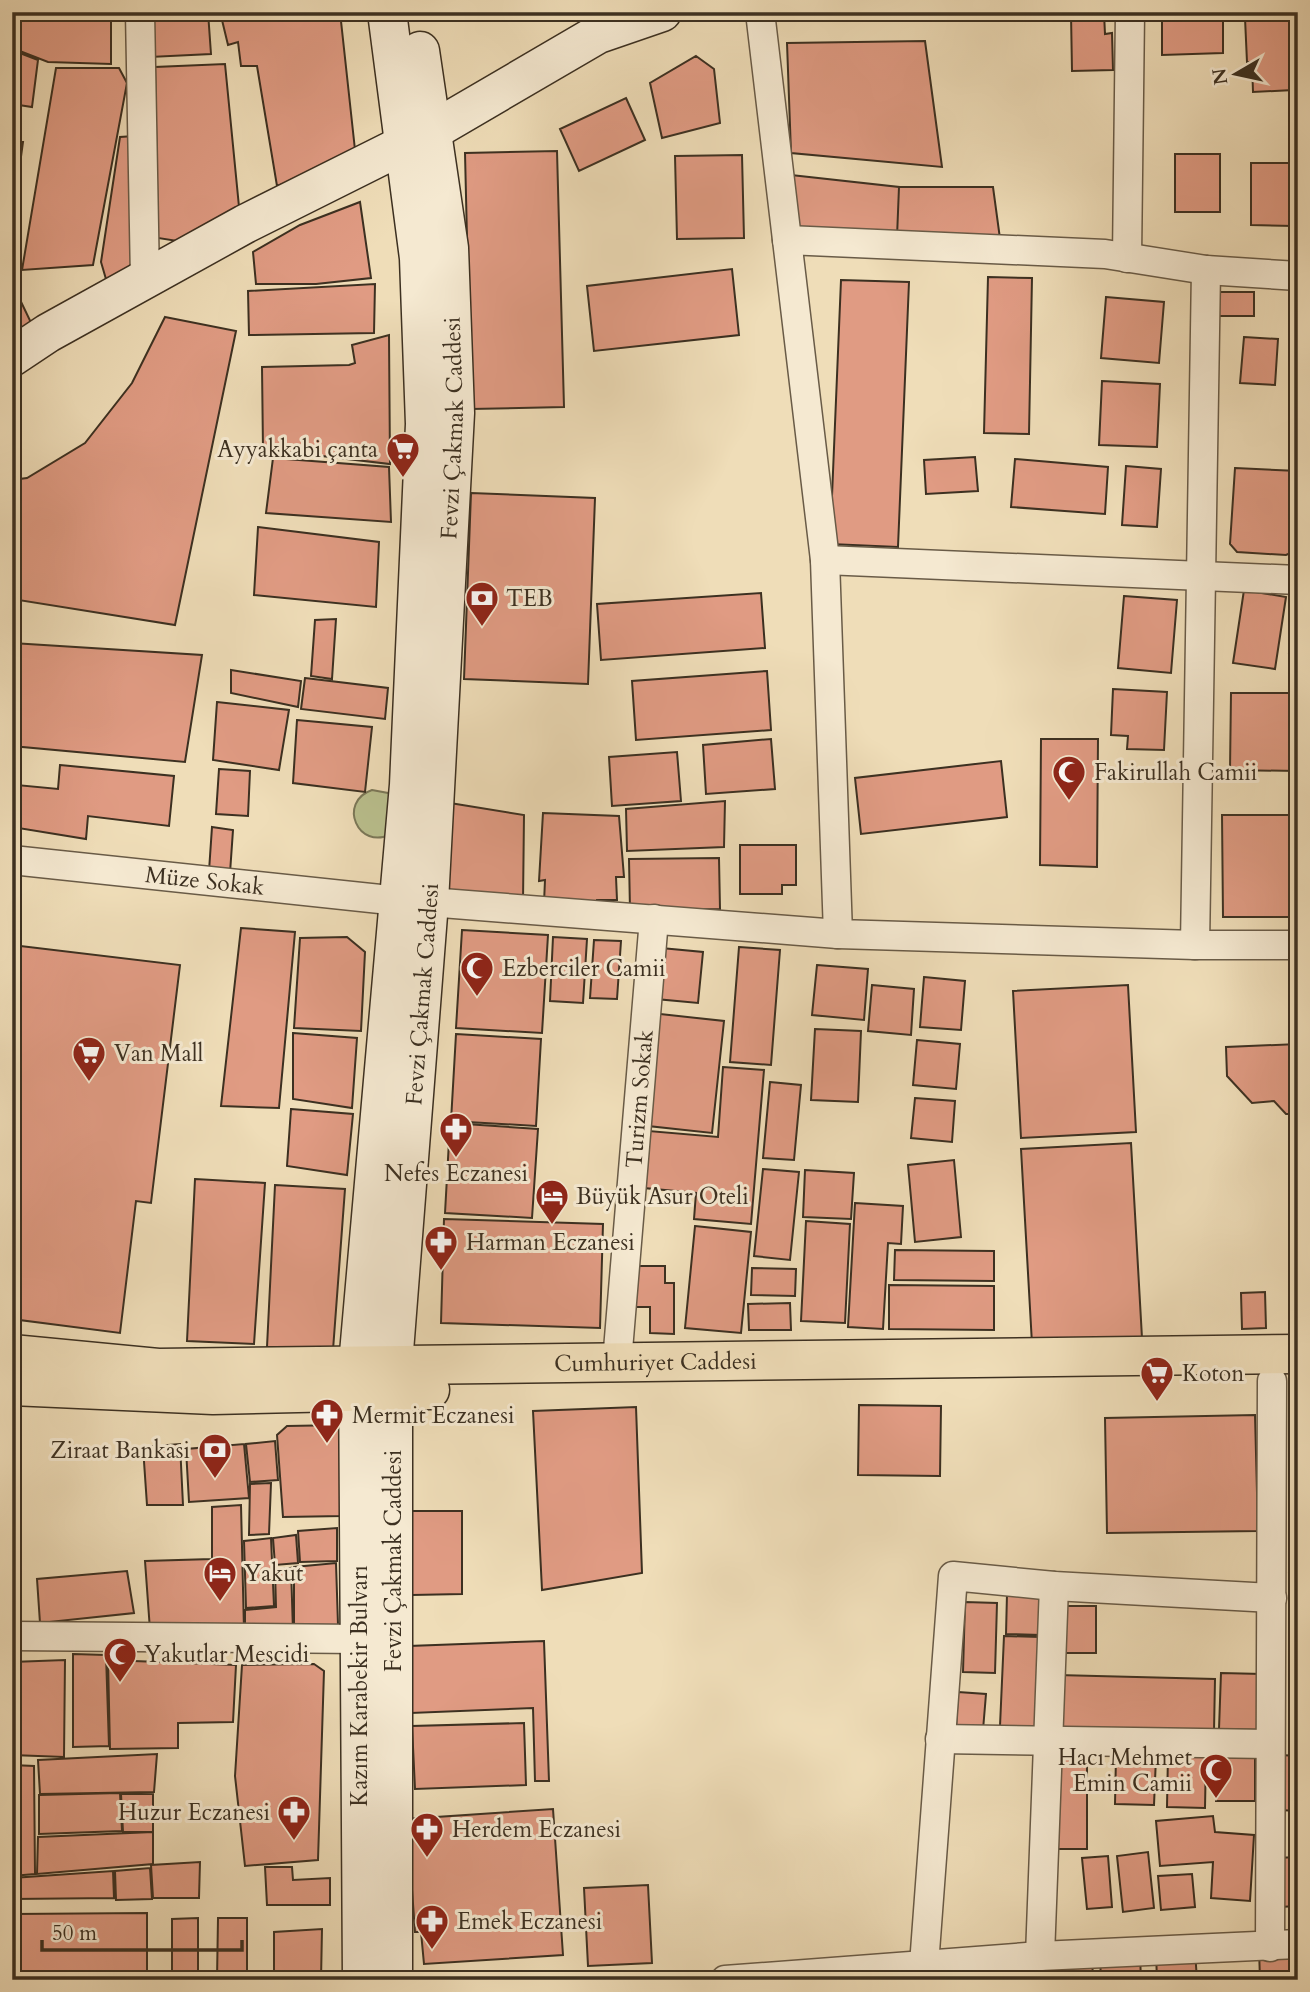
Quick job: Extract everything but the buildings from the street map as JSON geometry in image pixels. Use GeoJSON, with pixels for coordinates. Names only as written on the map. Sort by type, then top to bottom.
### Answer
{"type":"FeatureCollection","features":[{"type":"Feature","properties":{"kind":"main road","name":"Fevzi Çakmak Caddesi"},"geometry":{"type":"LineString","coordinates":[[387,12],[418,138],[449,247],[455,413],[375,1378],[393,1980]]}},
{"type":"Feature","properties":{"kind":"main road","name":"Fevzi Çakmak Caddesi"},"geometry":{"type":"LineString","coordinates":[[414,12],[418,138]]}},
{"type":"Feature","properties":{"kind":"main road"},"geometry":{"type":"LineString","coordinates":[[12,357],[48,332],[245,224],[418,138],[598,34],[662,12]]}},
{"type":"Feature","properties":{"kind":"main road","name":"Cumhuriyet Caddesi"},"geometry":{"type":"LineString","coordinates":[[12,1354],[158,1368],[375,1378],[1289,1372]]}},
{"type":"Feature","properties":{"kind":"main road","name":"Cumhuriyet Caddesi"},"geometry":{"type":"LineString","coordinates":[[12,1386],[213,1395],[375,1378],[617,1362],[1289,1372]]}},
{"type":"Feature","properties":{"kind":"main road","name":"Kazım Karabekir Bulvarı"},"geometry":{"type":"LineString","coordinates":[[362,1980],[359,1639],[375,1378]]}},
{"type":"Feature","properties":{"kind":"street"},"geometry":{"type":"LineString","coordinates":[[140,12],[145,281]]}},
{"type":"Feature","properties":{"kind":"street"},"geometry":{"type":"LineString","coordinates":[[760,12],[825,560],[838,933]]}},
{"type":"Feature","properties":{"kind":"street"},"geometry":{"type":"LineString","coordinates":[[1127,258],[1130,12]]}},
{"type":"Feature","properties":{"kind":"street"},"geometry":{"type":"LineString","coordinates":[[787,240],[1105,254],[1206,270],[1298,276]]}},
{"type":"Feature","properties":{"kind":"street"},"geometry":{"type":"LineString","coordinates":[[1195,945],[1206,270]]}},
{"type":"Feature","properties":{"kind":"street"},"geometry":{"type":"LineString","coordinates":[[825,560],[1298,580]]}},
{"type":"Feature","properties":{"kind":"street","name":"Müze Sokak"},"geometry":{"type":"LineString","coordinates":[[12,860],[414,902],[838,933],[1195,945],[1298,945]]}},
{"type":"Feature","properties":{"kind":"street","name":"Turizm Sokak"},"geometry":{"type":"LineString","coordinates":[[617,1362],[654,919]]}},
{"type":"Feature","properties":{"kind":"street"},"geometry":{"type":"LineString","coordinates":[[1270,1947],[1269,1744],[1272,1598],[1289,1372]]}},
{"type":"Feature","properties":{"kind":"street"},"geometry":{"type":"LineString","coordinates":[[924,1965],[953,1576],[1054,1586],[1272,1598]]}},
{"type":"Feature","properties":{"kind":"street"},"geometry":{"type":"LineString","coordinates":[[1023,1965],[1047,1740],[1054,1586]]}},
{"type":"Feature","properties":{"kind":"street"},"geometry":{"type":"LineString","coordinates":[[12,1636],[359,1639]]}},
{"type":"Feature","properties":{"kind":"street"},"geometry":{"type":"LineString","coordinates":[[940,1739],[1269,1744]]}},
{"type":"Feature","properties":{"kind":"street"},"geometry":{"type":"LineString","coordinates":[[725,1980],[924,1965],[1023,1965],[1298,1944]]}},
{"type":"Feature","properties":{"kind":"green space"},"geometry":{"type":"Polygon","coordinates":[[[372,790],[388,793],[394,798],[391,834],[369,836],[361,831],[356,823],[356,804],[361,796],[372,790]]]}},
{"type":"Feature","properties":{"kind":"place","name":"Ayyakkabi çanta"},"geometry":{"type":"Point","coordinates":[403,479]}},
{"type":"Feature","properties":{"kind":"place","name":"TEB"},"geometry":{"type":"Point","coordinates":[482,628]}},
{"type":"Feature","properties":{"kind":"place","name":"Fakirullah Camii"},"geometry":{"type":"Point","coordinates":[1069,802]}},
{"type":"Feature","properties":{"kind":"place","name":"Ezberciler Camii"},"geometry":{"type":"Point","coordinates":[477,998]}},
{"type":"Feature","properties":{"kind":"place","name":"Van Mall"},"geometry":{"type":"Point","coordinates":[89,1083]}},
{"type":"Feature","properties":{"kind":"place","name":"Nefes Eczanesi"},"geometry":{"type":"Point","coordinates":[456,1159]}},
{"type":"Feature","properties":{"kind":"place","name":"Büyük Asur Oteli"},"geometry":{"type":"Point","coordinates":[552,1226]}},
{"type":"Feature","properties":{"kind":"place","name":"Harman Eczanesi"},"geometry":{"type":"Point","coordinates":[441,1272]}},
{"type":"Feature","properties":{"kind":"place","name":"Koton"},"geometry":{"type":"Point","coordinates":[1157,1403]}},
{"type":"Feature","properties":{"kind":"place","name":"Mermit Eczanesi"},"geometry":{"type":"Point","coordinates":[327,1445]}},
{"type":"Feature","properties":{"kind":"place","name":"Ziraat Bankasi"},"geometry":{"type":"Point","coordinates":[215,1480]}},
{"type":"Feature","properties":{"kind":"place","name":"Yakut"},"geometry":{"type":"Point","coordinates":[220,1603]}},
{"type":"Feature","properties":{"kind":"place","name":"Yakutlar Mescidi"},"geometry":{"type":"Point","coordinates":[120,1684]}},
{"type":"Feature","properties":{"kind":"place","name":"Hacı Mehmet Emin Camii"},"geometry":{"type":"Point","coordinates":[1216,1800]}},
{"type":"Feature","properties":{"kind":"place","name":"Huzur Eczanesi"},"geometry":{"type":"Point","coordinates":[294,1842]}},
{"type":"Feature","properties":{"kind":"place","name":"Herdem Eczanesi"},"geometry":{"type":"Point","coordinates":[427,1859]}},
{"type":"Feature","properties":{"kind":"place","name":"Emek Eczanesi"},"geometry":{"type":"Point","coordinates":[432,1951]}}]}
